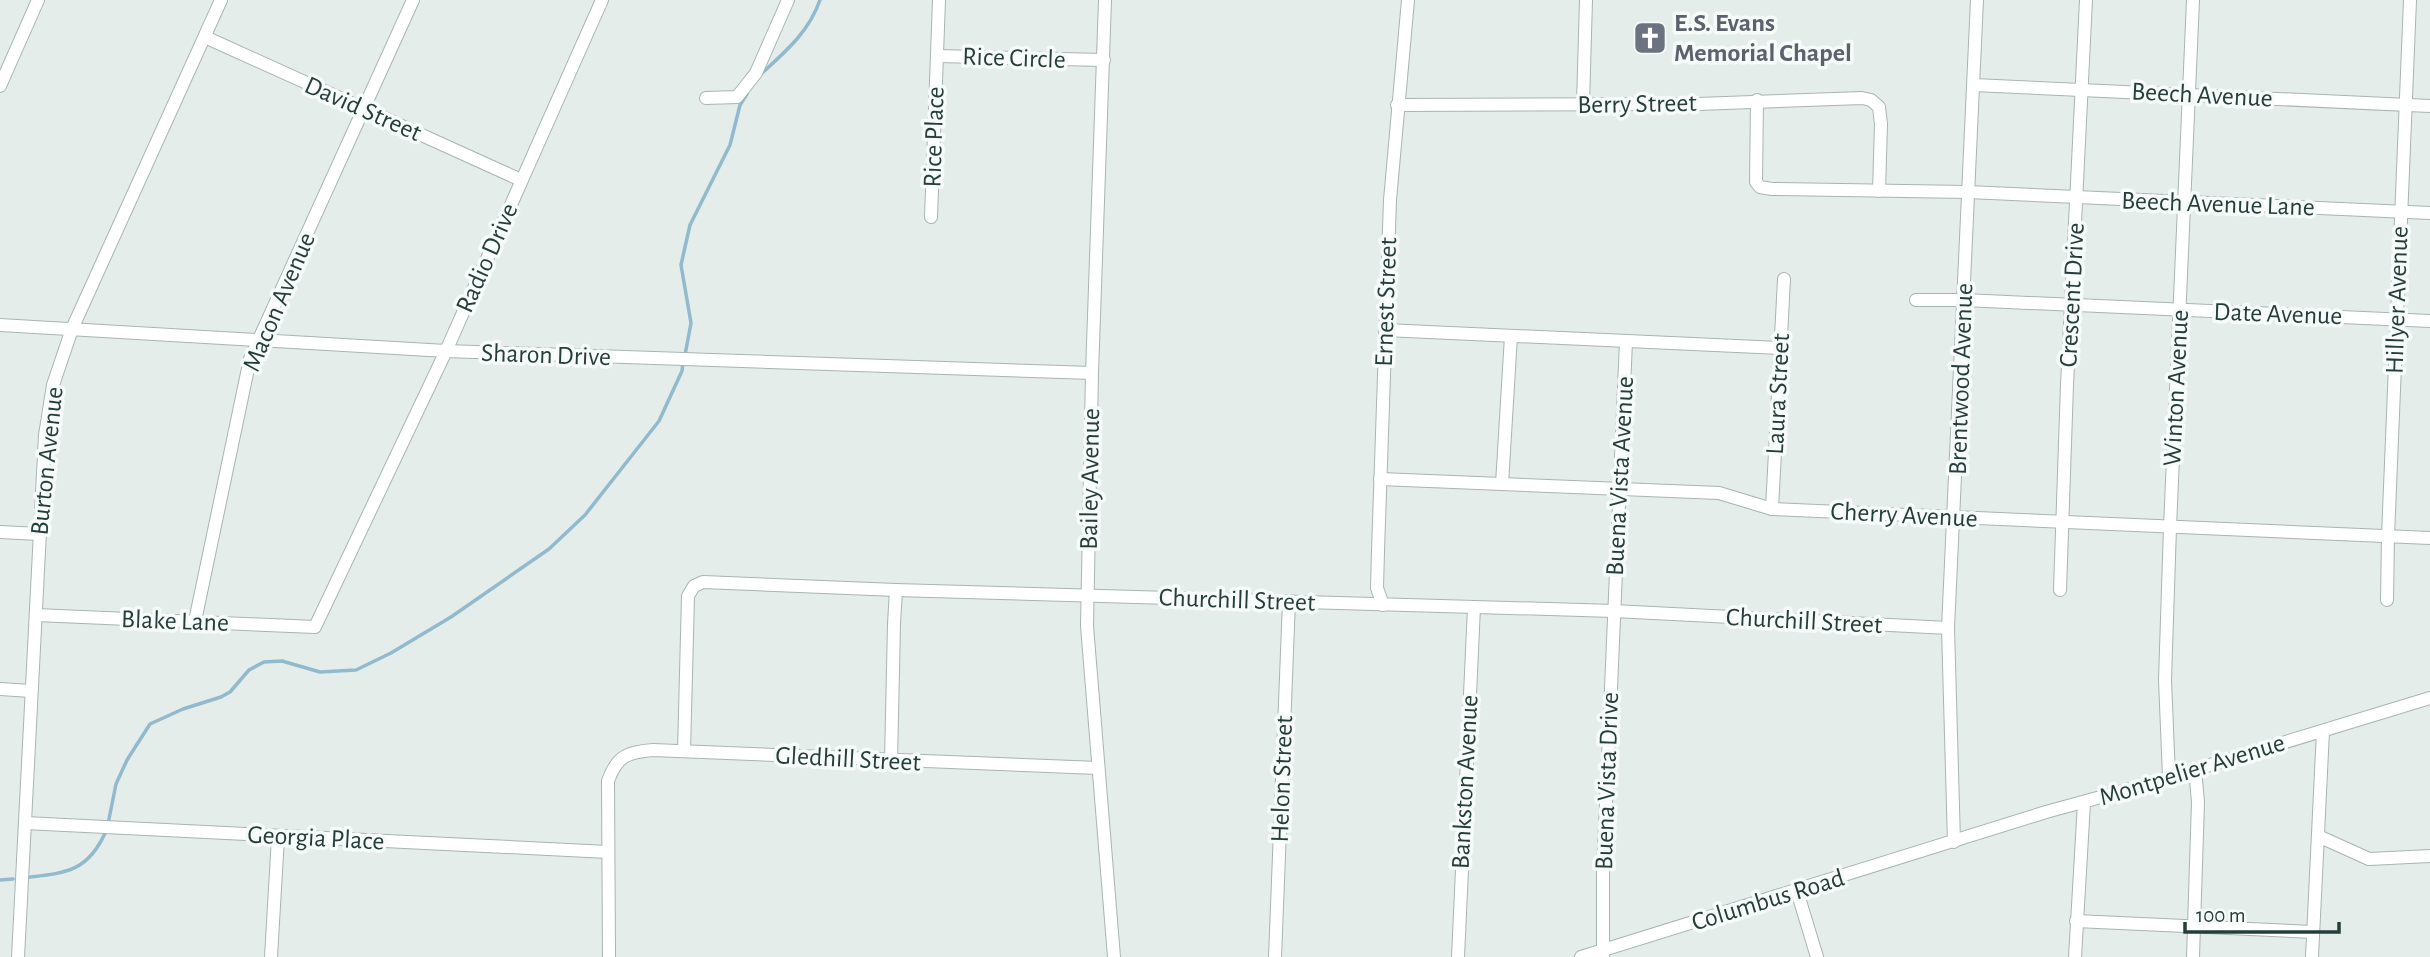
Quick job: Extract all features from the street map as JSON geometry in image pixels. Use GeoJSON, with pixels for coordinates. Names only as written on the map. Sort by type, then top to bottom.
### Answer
{"type":"FeatureCollection","features":[{"type":"Feature","properties":{"kind":"street"},"geometry":{"type":"LineString","coordinates":[[0,86],[38,0]]}},
{"type":"Feature","properties":{"kind":"street","name":"Burton Avenue"},"geometry":{"type":"LineString","coordinates":[[18,957],[39,534],[52,385],[72,329],[221,0]]}},
{"type":"Feature","properties":{"kind":"street","name":"Macon Avenue"},"geometry":{"type":"LineString","coordinates":[[195,621],[250,359],[413,0]]}},
{"type":"Feature","properties":{"kind":"street","name":"Radio Drive"},"geometry":{"type":"LineString","coordinates":[[315,627],[446,351],[602,0]]}},
{"type":"Feature","properties":{"kind":"street"},"geometry":{"type":"LineString","coordinates":[[706,98],[737,97],[751,83],[788,0]]}},
{"type":"Feature","properties":{"kind":"street","name":"Rice Circle"},"geometry":{"type":"LineString","coordinates":[[939,0],[938,56],[1104,60]]}},
{"type":"Feature","properties":{"kind":"street","name":"Bailey Avenue"},"geometry":{"type":"LineString","coordinates":[[1105,0],[1092,373],[1087,626],[1114,957]]}},
{"type":"Feature","properties":{"kind":"street","name":"Ernest Street"},"geometry":{"type":"LineString","coordinates":[[1383,605],[1377,588],[1390,200],[1408,0]]}},
{"type":"Feature","properties":{"kind":"street"},"geometry":{"type":"LineString","coordinates":[[1583,104],[1586,0]]}},
{"type":"Feature","properties":{"kind":"street","name":"Brentwood Avenue"},"geometry":{"type":"LineString","coordinates":[[1954,842],[1948,628],[1977,0]]}},
{"type":"Feature","properties":{"kind":"street","name":"Crescent Drive"},"geometry":{"type":"LineString","coordinates":[[2060,590],[2086,0]]}},
{"type":"Feature","properties":{"kind":"street","name":"Winton Avenue"},"geometry":{"type":"LineString","coordinates":[[2168,777],[2165,680],[2169,527],[2193,0]]}},
{"type":"Feature","properties":{"kind":"street","name":"Hillyer Avenue"},"geometry":{"type":"LineString","coordinates":[[2387,600],[2410,0]]}},
{"type":"Feature","properties":{"kind":"street","name":"David Street"},"geometry":{"type":"LineString","coordinates":[[205,37],[521,180]]}},
{"type":"Feature","properties":{"kind":"street","name":"Rice Place"},"geometry":{"type":"LineString","coordinates":[[931,217],[938,56]]}},
{"type":"Feature","properties":{"kind":"street","name":"Beech Avenue"},"geometry":{"type":"LineString","coordinates":[[1974,85],[2430,106]]}},
{"type":"Feature","properties":{"kind":"street","name":"Berry Street"},"geometry":{"type":"LineString","coordinates":[[1397,105],[1698,104],[1862,97],[1879,107],[1879,191]]}},
{"type":"Feature","properties":{"kind":"street","name":"Beech Avenue Lane"},"geometry":{"type":"LineString","coordinates":[[1757,100],[1755,169],[1756,182],[1760,187],[1968,192],[2430,213]]}},
{"type":"Feature","properties":{"kind":"street","name":"Laura Street"},"geometry":{"type":"LineString","coordinates":[[1772,509],[1784,279]]}},
{"type":"Feature","properties":{"kind":"street","name":"Date Avenue"},"geometry":{"type":"LineString","coordinates":[[1916,300],[2430,321]]}},
{"type":"Feature","properties":{"kind":"street","name":"Sharon Drive"},"geometry":{"type":"LineString","coordinates":[[0,325],[446,351],[1092,373]]}},
{"type":"Feature","properties":{"kind":"street"},"geometry":{"type":"LineString","coordinates":[[1385,330],[1780,348]]}},
{"type":"Feature","properties":{"kind":"street"},"geometry":{"type":"LineString","coordinates":[[1502,484],[1511,336]]}},
{"type":"Feature","properties":{"kind":"street","name":"Buena Vista Avenue"},"geometry":{"type":"LineString","coordinates":[[1614,611],[1626,341]]}},
{"type":"Feature","properties":{"kind":"street","name":"Cherry Avenue"},"geometry":{"type":"LineString","coordinates":[[1380,479],[1719,493],[1772,509],[2430,538]]}},
{"type":"Feature","properties":{"kind":"street"},"geometry":{"type":"LineString","coordinates":[[0,533],[39,534]]}},
{"type":"Feature","properties":{"kind":"street","name":"Churchill Street"},"geometry":{"type":"LineString","coordinates":[[684,751],[688,596],[694,586],[703,582],[1614,611],[1948,628]]}},
{"type":"Feature","properties":{"kind":"street"},"geometry":{"type":"LineString","coordinates":[[891,761],[896,590]]}},
{"type":"Feature","properties":{"kind":"street","name":"Helon Street"},"geometry":{"type":"LineString","coordinates":[[1275,957],[1289,601]]}},
{"type":"Feature","properties":{"kind":"street","name":"Bankston Avenue"},"geometry":{"type":"LineString","coordinates":[[1458,957],[1474,607]]}},
{"type":"Feature","properties":{"kind":"street","name":"Buena Vista Drive"},"geometry":{"type":"LineString","coordinates":[[1603,954],[1603,873],[1614,611]]}},
{"type":"Feature","properties":{"kind":"street","name":"Blake Lane"},"geometry":{"type":"LineString","coordinates":[[36,615],[315,627]]}},
{"type":"Feature","properties":{"kind":"street"},"geometry":{"type":"LineString","coordinates":[[0,689],[31,691]]}},
{"type":"Feature","properties":{"kind":"street","name":"Montpelier Avenue"},"geometry":{"type":"LineString","coordinates":[[1954,842],[2430,698]]}},
{"type":"Feature","properties":{"kind":"street"},"geometry":{"type":"LineString","coordinates":[[2312,957],[2323,731]]}},
{"type":"Feature","properties":{"kind":"street","name":"Gledhill Street"},"geometry":{"type":"LineString","coordinates":[[608,852],[610,777],[613,766],[629,753],[653,750],[1098,768]]}},
{"type":"Feature","properties":{"kind":"street"},"geometry":{"type":"LineString","coordinates":[[2192,770],[2198,802],[2193,957]]}},
{"type":"Feature","properties":{"kind":"street"},"geometry":{"type":"LineString","coordinates":[[2075,957],[2084,803]]}},
{"type":"Feature","properties":{"kind":"street","name":"Georgia Place"},"geometry":{"type":"LineString","coordinates":[[25,823],[608,852]]}},
{"type":"Feature","properties":{"kind":"street"},"geometry":{"type":"LineString","coordinates":[[2318,836],[2369,859],[2430,856]]}},
{"type":"Feature","properties":{"kind":"street"},"geometry":{"type":"LineString","coordinates":[[271,957],[278,837]]}},
{"type":"Feature","properties":{"kind":"street","name":"Columbus Road"},"geometry":{"type":"LineString","coordinates":[[1581,957],[1603,954],[1954,842]]}},
{"type":"Feature","properties":{"kind":"street"},"geometry":{"type":"LineString","coordinates":[[608,852],[609,957]]}},
{"type":"Feature","properties":{"kind":"street"},"geometry":{"type":"LineString","coordinates":[[1797,891],[1817,957]]}},
{"type":"Feature","properties":{"kind":"street"},"geometry":{"type":"LineString","coordinates":[[2076,921],[2313,932]]}},
{"type":"Feature","properties":{"kind":"waterway"},"geometry":{"type":"LineString","coordinates":[[761,74],[803,32],[820,0]]}},
{"type":"Feature","properties":{"kind":"waterway"},"geometry":{"type":"LineString","coordinates":[[685,355],[691,323],[681,265],[690,225],[730,145],[740,105],[747,94]]}},
{"type":"Feature","properties":{"kind":"waterway"},"geometry":{"type":"LineString","coordinates":[[108,824],[116,784],[127,760],[150,724],[183,709],[221,697],[230,692],[249,670],[264,662],[282,661],[320,672],[356,670],[391,653],[451,617],[549,549],[585,515],[659,421],[682,371],[683,362]]}},
{"type":"Feature","properties":{"kind":"waterway"},"geometry":{"type":"LineString","coordinates":[[30,877],[56,874],[85,862],[106,831]]}},
{"type":"Feature","properties":{"kind":"waterway"},"geometry":{"type":"LineString","coordinates":[[0,880],[13,879]]}},
{"type":"Feature","properties":{"kind":"place","name":"E.S. Evans Memorial Chapel"},"geometry":{"type":"Point","coordinates":[1650,38]}}]}
